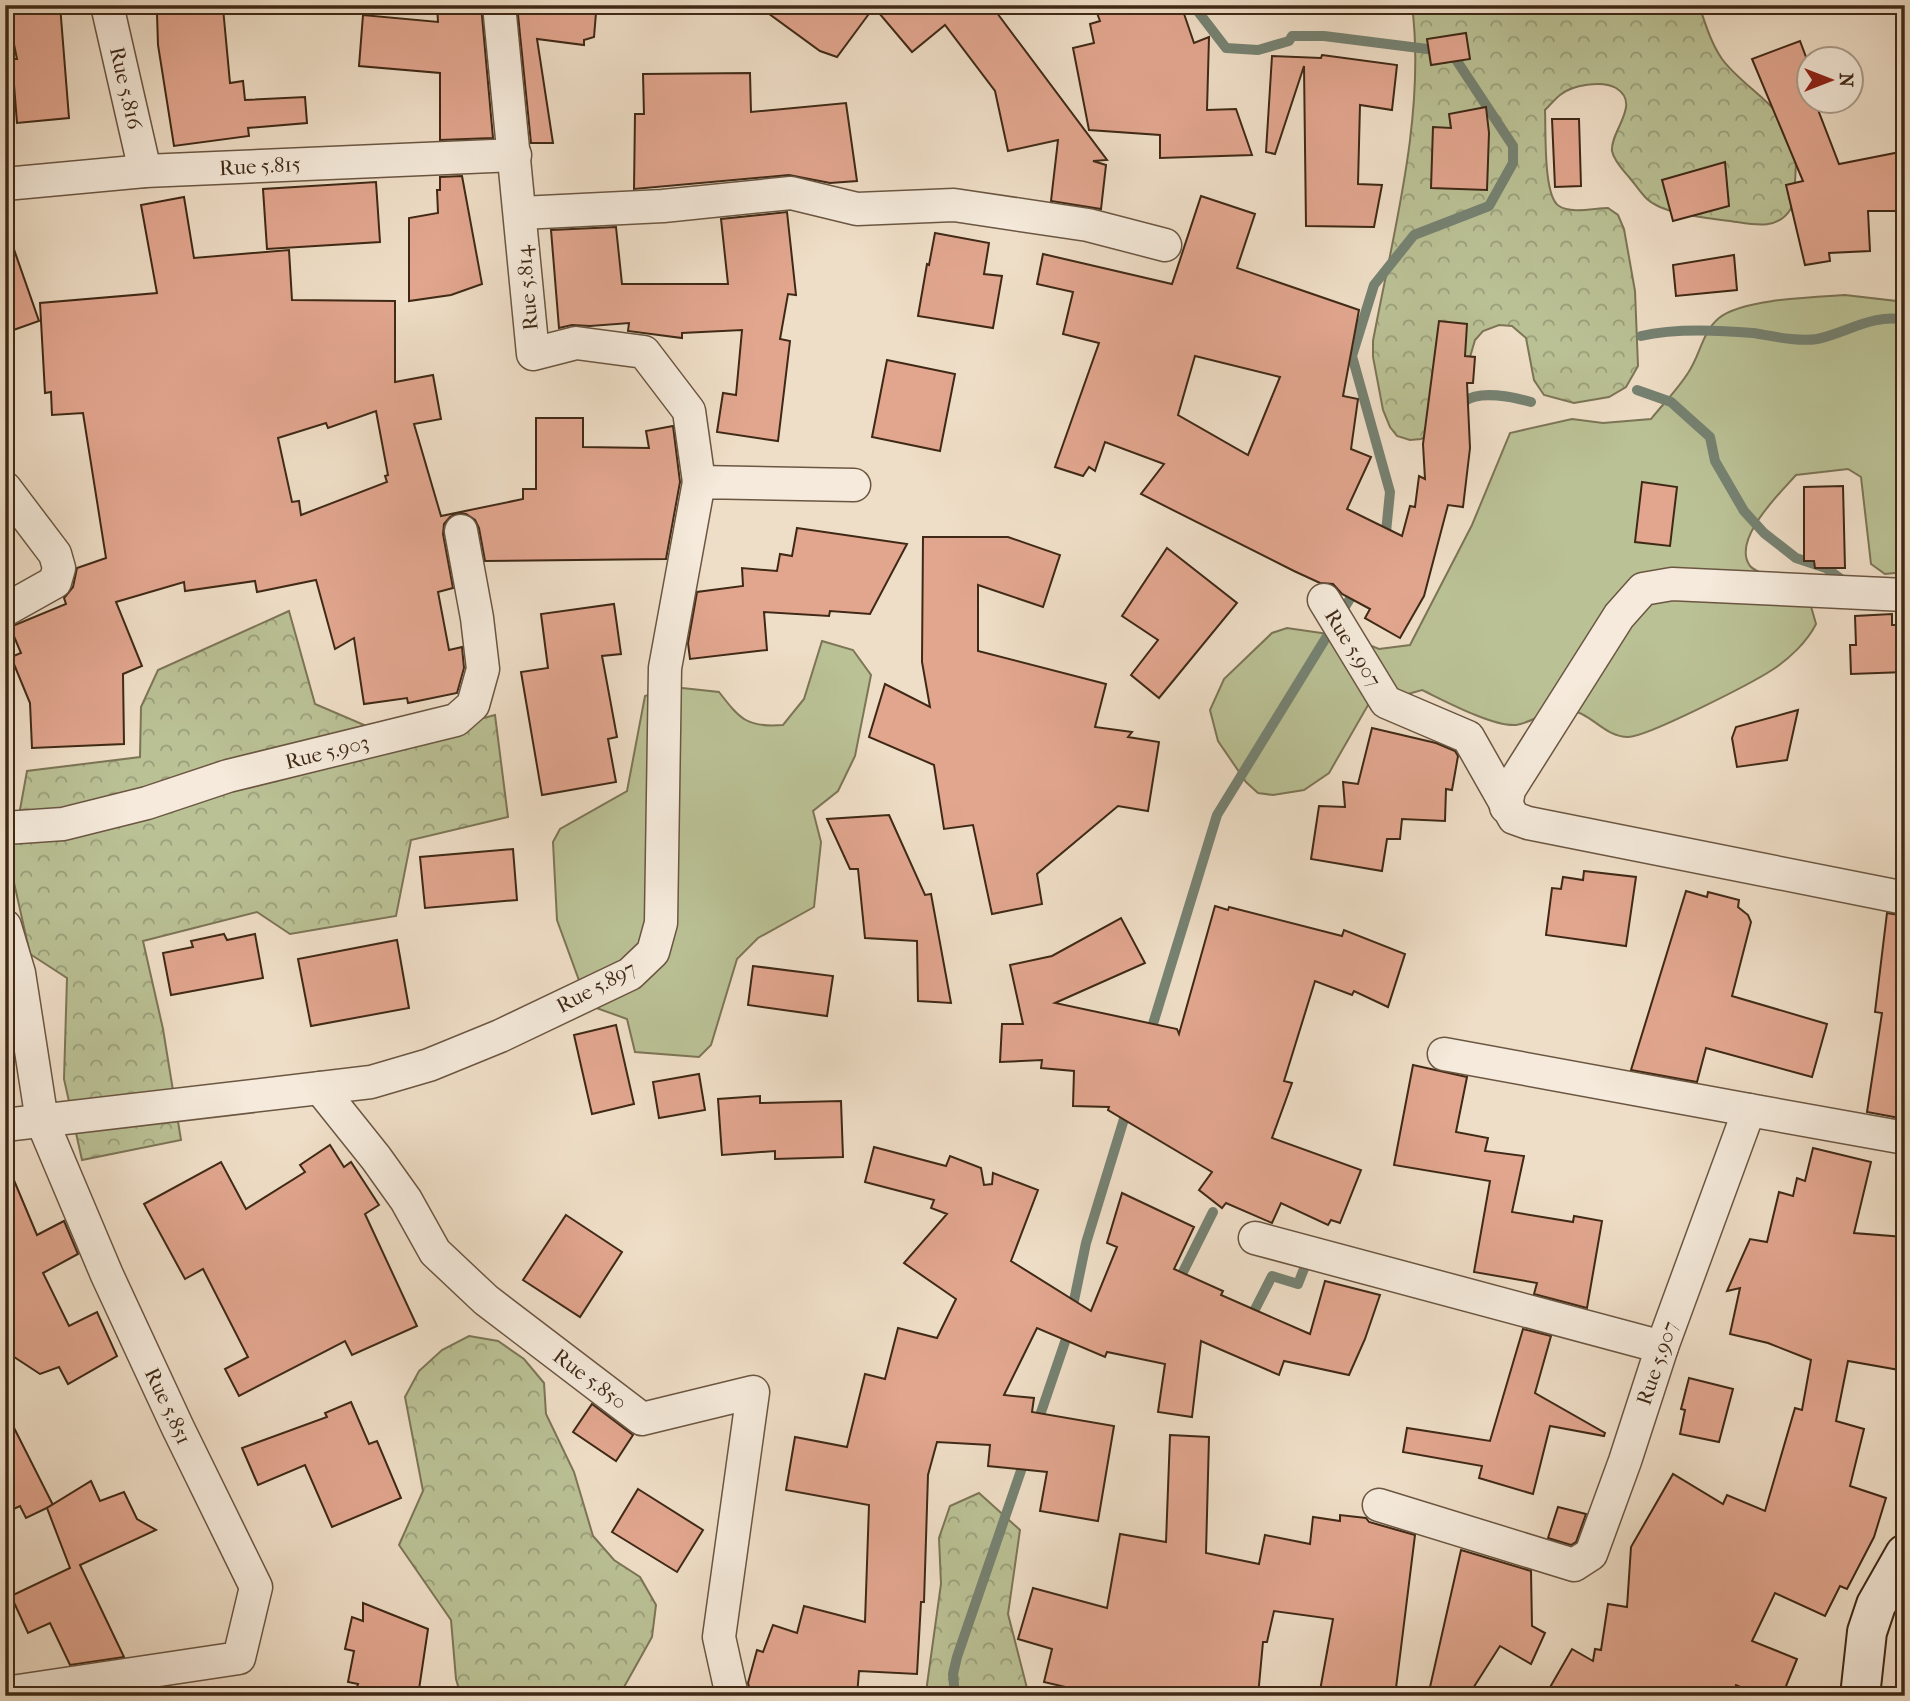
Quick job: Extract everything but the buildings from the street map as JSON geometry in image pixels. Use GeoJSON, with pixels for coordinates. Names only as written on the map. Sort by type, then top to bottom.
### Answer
{"type":"FeatureCollection","features":[{"type":"Feature","properties":{"kind":"street","name":"Rue 5.816"},"geometry":{"type":"LineString","coordinates":[[107,5],[145,171]]}},
{"type":"Feature","properties":{"kind":"street","name":"Rue 5.814"},"geometry":{"type":"LineString","coordinates":[[499,5],[533,354],[576,343],[644,352],[689,411],[699,482]]}},
{"type":"Feature","properties":{"kind":"street","name":"Rue 5.815"},"geometry":{"type":"LineString","coordinates":[[5,184],[145,171],[515,155]]}},
{"type":"Feature","properties":{"kind":"street"},"geometry":{"type":"LineString","coordinates":[[521,213],[663,206],[791,193],[858,209],[954,205],[1087,225],[1165,245]]}},
{"type":"Feature","properties":{"kind":"street"},"geometry":{"type":"LineString","coordinates":[[699,482],[854,485]]}},
{"type":"Feature","properties":{"kind":"street","name":"Rue 5.897"},"geometry":{"type":"LineString","coordinates":[[5,1125],[371,1082],[453,1056],[630,974],[653,952],[661,923],[665,668],[699,482]]}},
{"type":"Feature","properties":{"kind":"street"},"geometry":{"type":"LineString","coordinates":[[5,488],[55,554],[59,568],[55,582],[5,610]]}},
{"type":"Feature","properties":{"kind":"street","name":"Rue 5.903"},"geometry":{"type":"LineString","coordinates":[[5,828],[63,824],[147,803],[229,776],[456,720],[473,705],[483,669],[477,618],[461,531]]}},
{"type":"Feature","properties":{"kind":"street"},"geometry":{"type":"LineString","coordinates":[[1905,595],[1672,584],[1643,589],[1619,616],[1509,790],[1506,807],[1514,818],[1528,823],[1905,898]]}},
{"type":"Feature","properties":{"kind":"street","name":"Rue 5.907"},"geometry":{"type":"LineString","coordinates":[[1324,600],[1386,702],[1468,737],[1506,807]]}},
{"type":"Feature","properties":{"kind":"street","name":"Rue 5.851"},"geometry":{"type":"LineString","coordinates":[[5,926],[19,973],[41,1121],[124,1310],[256,1587],[239,1658],[5,1692]]}},
{"type":"Feature","properties":{"kind":"street"},"geometry":{"type":"LineString","coordinates":[[1444,1054],[1905,1138]]}},
{"type":"Feature","properties":{"kind":"street","name":"Rue 5.850"},"geometry":{"type":"LineString","coordinates":[[320,1088],[406,1200],[435,1252],[486,1300],[642,1419],[753,1392],[719,1637],[732,1696]]}},
{"type":"Feature","properties":{"kind":"street","name":"Rue 5.907"},"geometry":{"type":"LineString","coordinates":[[1379,1505],[1574,1565],[1591,1554],[1617,1485],[1661,1347],[1749,1110]]}},
{"type":"Feature","properties":{"kind":"street"},"geometry":{"type":"LineString","coordinates":[[1255,1238],[1661,1347]]}},
{"type":"Feature","properties":{"kind":"street"},"geometry":{"type":"LineString","coordinates":[[1860,1696],[1867,1632],[1876,1605],[1905,1554]]}},
{"type":"Feature","properties":{"kind":"green space"},"geometry":{"type":"Polygon","coordinates":[[[1412,5],[1699,5],[1711,40],[1722,59],[1775,110],[1791,133],[1796,160],[1792,206],[1785,216],[1773,223],[1752,224],[1676,212],[1664,209],[1646,198],[1619,165],[1612,151],[1615,135],[1626,110],[1623,94],[1616,88],[1595,84],[1572,89],[1560,95],[1545,110],[1548,177],[1554,200],[1559,206],[1570,210],[1608,208],[1618,215],[1624,229],[1635,291],[1638,366],[1626,387],[1609,397],[1574,403],[1544,395],[1534,380],[1526,338],[1512,326],[1499,325],[1483,331],[1475,340],[1458,398],[1432,434],[1410,440],[1397,436],[1390,427],[1383,410],[1373,357],[1373,341],[1398,216],[1411,131],[1415,89],[1412,5]]]}},
{"type":"Feature","properties":{"kind":"green space"},"geometry":{"type":"Polygon","coordinates":[[[1845,295],[1905,302],[1905,572],[1885,574],[1871,564],[1861,477],[1848,469],[1796,475],[1760,518],[1747,543],[1746,555],[1754,569],[1808,596],[1816,624],[1803,644],[1761,677],[1677,719],[1628,737],[1605,730],[1579,712],[1563,709],[1516,725],[1495,722],[1422,690],[1368,705],[1329,773],[1304,790],[1273,795],[1258,793],[1246,782],[1218,741],[1210,710],[1224,679],[1272,633],[1287,628],[1349,637],[1379,649],[1410,645],[1472,525],[1510,433],[1572,419],[1603,423],[1651,419],[1684,379],[1709,330],[1719,318],[1761,303],[1845,295]]]}},
{"type":"Feature","properties":{"kind":"green space"},"geometry":{"type":"Polygon","coordinates":[[[289,611],[315,704],[399,740],[495,715],[508,817],[411,840],[396,916],[290,934],[257,912],[143,941],[163,1029],[181,1140],[82,1160],[64,1079],[67,978],[30,954],[10,865],[27,771],[140,757],[141,707],[158,670],[289,611]]]}},
{"type":"Feature","properties":{"kind":"green space"},"geometry":{"type":"Polygon","coordinates":[[[822,641],[853,650],[871,675],[855,756],[838,791],[813,811],[821,842],[814,907],[758,938],[737,959],[711,1045],[699,1057],[635,1052],[627,1019],[588,1005],[557,920],[553,842],[560,829],[627,791],[645,696],[673,687],[719,692],[745,720],[761,725],[783,725],[804,699],[822,641]]]}},
{"type":"Feature","properties":{"kind":"green space"},"geometry":{"type":"Polygon","coordinates":[[[469,1336],[498,1341],[524,1359],[544,1383],[546,1414],[574,1472],[593,1536],[614,1560],[640,1577],[656,1605],[652,1637],[619,1696],[461,1696],[456,1679],[451,1620],[399,1545],[423,1491],[405,1397],[419,1371],[442,1350],[469,1336]]]}},
{"type":"Feature","properties":{"kind":"green space"},"geometry":{"type":"Polygon","coordinates":[[[979,1493],[1020,1530],[1008,1614],[1029,1696],[923,1696],[926,1692],[941,1584],[939,1538],[950,1506],[979,1493]]]}},
{"type":"Feature","properties":{"kind":"waterway"},"geometry":{"type":"LineString","coordinates":[[1193,5],[1226,48],[1258,50],[1289,41],[1292,36],[1324,36],[1451,52],[1513,146],[1513,163],[1489,206],[1414,235],[1374,285],[1352,356],[1390,492],[1385,542]]}},
{"type":"Feature","properties":{"kind":"waterway"},"geometry":{"type":"LineString","coordinates":[[1641,336],[1711,331],[1810,340],[1871,321],[1905,320]]}},
{"type":"Feature","properties":{"kind":"waterway"},"geometry":{"type":"LineString","coordinates":[[1637,390],[1671,402],[1710,437],[1715,461],[1744,511],[1764,533],[1796,558],[1826,568],[1841,579]]}},
{"type":"Feature","properties":{"kind":"waterway"},"geometry":{"type":"LineString","coordinates":[[1465,401],[1488,395],[1531,402]]}},
{"type":"Feature","properties":{"kind":"waterway"},"geometry":{"type":"LineString","coordinates":[[1149,1037],[1217,815],[1356,589]]}},
{"type":"Feature","properties":{"kind":"waterway"},"geometry":{"type":"LineString","coordinates":[[1036,1427],[1066,1339],[1086,1243],[1128,1106]]}},
{"type":"Feature","properties":{"kind":"waterway"},"geometry":{"type":"LineString","coordinates":[[1177,1284],[1213,1212]]}},
{"type":"Feature","properties":{"kind":"waterway"},"geometry":{"type":"LineString","coordinates":[[1248,1323],[1272,1276],[1298,1284],[1309,1256]]}},
{"type":"Feature","properties":{"kind":"waterway"},"geometry":{"type":"LineString","coordinates":[[955,1696],[953,1674],[957,1657],[1025,1459]]}}]}
